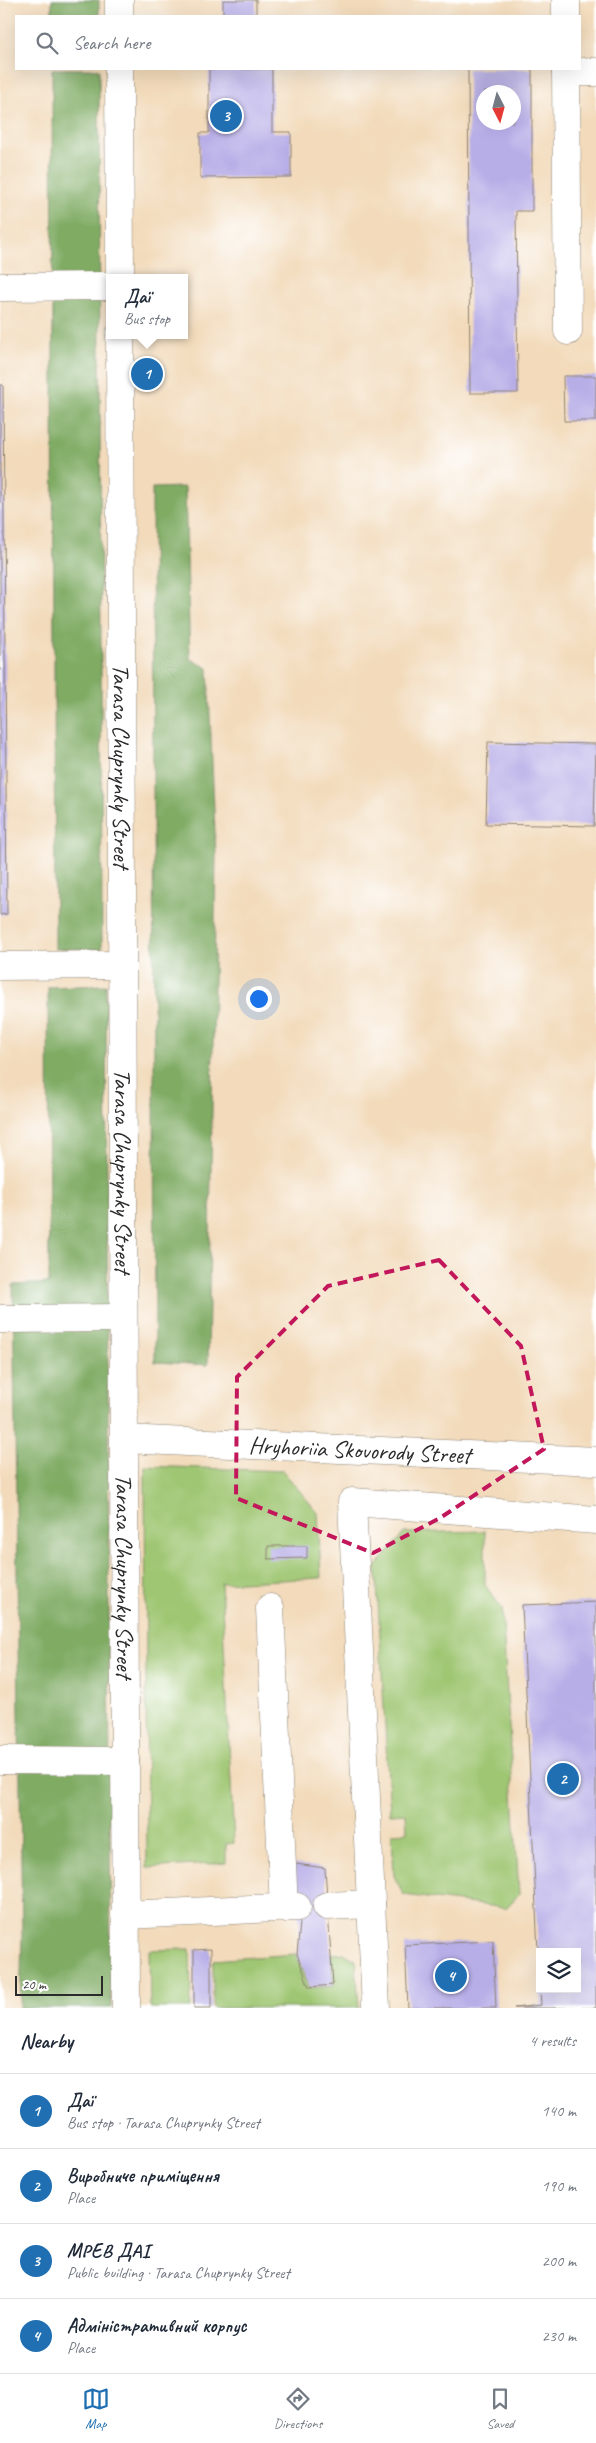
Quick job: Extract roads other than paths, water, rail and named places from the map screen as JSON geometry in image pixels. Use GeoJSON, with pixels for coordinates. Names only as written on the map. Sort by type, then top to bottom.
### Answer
{"type":"FeatureCollection","features":[{"type":"Feature","properties":{"kind":"street"},"geometry":{"type":"LineString","coordinates":[[119,0],[119,15]]}},
{"type":"Feature","properties":{"kind":"street"},"geometry":{"type":"LineString","coordinates":[[566,0],[566,15]]}},
{"type":"Feature","properties":{"kind":"street"},"geometry":{"type":"LineString","coordinates":[[119,70],[120,274]]}},
{"type":"Feature","properties":{"kind":"street"},"geometry":{"type":"LineString","coordinates":[[568,331],[566,70],[596,72]]}},
{"type":"Feature","properties":{"kind":"street"},"geometry":{"type":"LineString","coordinates":[[0,287],[106,286]]}},
{"type":"Feature","properties":{"kind":"street","name":"Tarasa Chuprynky Street"},"geometry":{"type":"LineString","coordinates":[[120,339],[126,2008]]}},
{"type":"Feature","properties":{"kind":"street"},"geometry":{"type":"LineString","coordinates":[[0,966],[122,965]]}},
{"type":"Feature","properties":{"kind":"street"},"geometry":{"type":"LineString","coordinates":[[0,1320],[123,1318]]}},
{"type":"Feature","properties":{"kind":"street","name":"Hryhoriia Skovorody Street"},"geometry":{"type":"LineString","coordinates":[[124,1439],[596,1462]]}},
{"type":"Feature","properties":{"kind":"street"},"geometry":{"type":"LineString","coordinates":[[376,2008],[352,1502],[596,1520]]}},
{"type":"Feature","properties":{"kind":"street"},"geometry":{"type":"LineString","coordinates":[[125,1915],[291,1907],[270,1608]]}},
{"type":"Feature","properties":{"kind":"street"},"geometry":{"type":"LineString","coordinates":[[0,1760],[125,1761]]}},
{"type":"Feature","properties":{"kind":"street"},"geometry":{"type":"LineString","coordinates":[[327,1906],[371,1904]]}},
{"type":"Feature","properties":{"kind":"place","name":"МРЕВ ДАІ"},"geometry":{"type":"Point","coordinates":[226,116]}},
{"type":"Feature","properties":{"kind":"place","name":"Даї"},"geometry":{"type":"Point","coordinates":[147,374]}},
{"type":"Feature","properties":{"kind":"place","name":"Виробниче приміщення"},"geometry":{"type":"Point","coordinates":[563,1779]}},
{"type":"Feature","properties":{"kind":"place","name":"Адміністративний корпус"},"geometry":{"type":"Point","coordinates":[451,1976]}}]}
